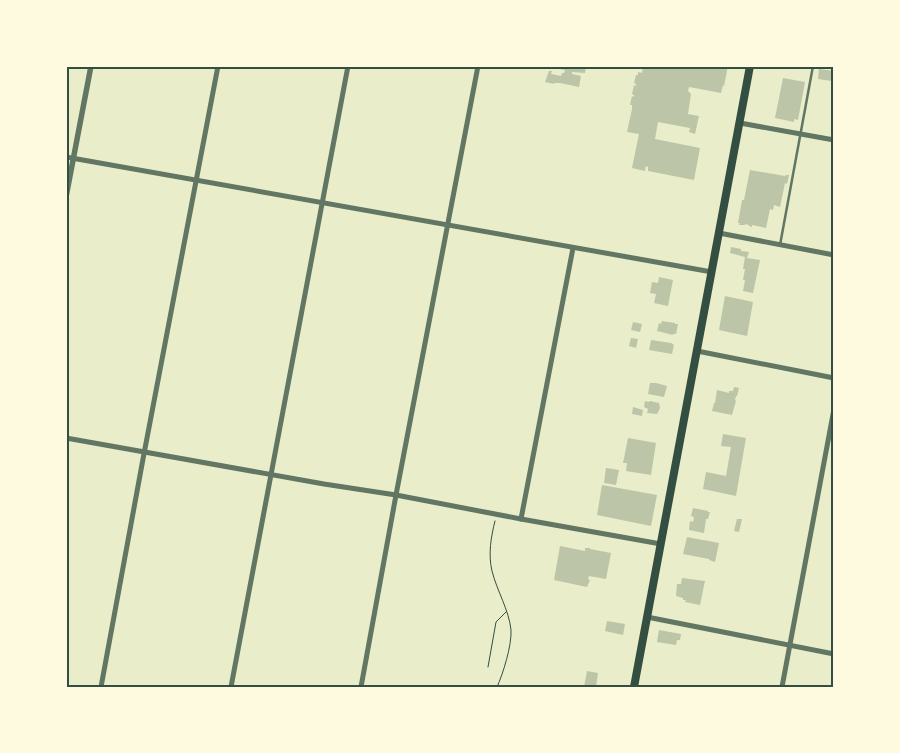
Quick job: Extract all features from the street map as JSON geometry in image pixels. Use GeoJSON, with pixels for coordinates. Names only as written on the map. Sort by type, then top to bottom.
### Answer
{"type":"FeatureCollection","features":[{"type":"Feature","properties":{"kind":"main road"},"geometry":{"type":"LineString","coordinates":[[634,687],[750,66]]}},
{"type":"Feature","properties":{"kind":"street"},"geometry":{"type":"LineString","coordinates":[[66,197],[91,66]]}},
{"type":"Feature","properties":{"kind":"street"},"geometry":{"type":"LineString","coordinates":[[101,687],[218,66]]}},
{"type":"Feature","properties":{"kind":"street"},"geometry":{"type":"LineString","coordinates":[[231,687],[348,66]]}},
{"type":"Feature","properties":{"kind":"street"},"geometry":{"type":"LineString","coordinates":[[362,687],[396,495],[478,66]]}},
{"type":"Feature","properties":{"kind":"street"},"geometry":{"type":"LineString","coordinates":[[740,123],[834,140]]}},
{"type":"Feature","properties":{"kind":"street"},"geometry":{"type":"LineString","coordinates":[[66,157],[712,272]]}},
{"type":"Feature","properties":{"kind":"street"},"geometry":{"type":"LineString","coordinates":[[719,233],[834,255]]}},
{"type":"Feature","properties":{"kind":"street"},"geometry":{"type":"LineString","coordinates":[[521,520],[573,248]]}},
{"type":"Feature","properties":{"kind":"street"},"geometry":{"type":"LineString","coordinates":[[697,351],[834,378]]}},
{"type":"Feature","properties":{"kind":"street"},"geometry":{"type":"LineString","coordinates":[[782,687],[834,409]]}},
{"type":"Feature","properties":{"kind":"street"},"geometry":{"type":"LineString","coordinates":[[66,438],[396,495],[521,520],[661,544]]}},
{"type":"Feature","properties":{"kind":"street"},"geometry":{"type":"LineString","coordinates":[[647,618],[834,654]]}},
{"type":"Feature","properties":{"kind":"lane"},"geometry":{"type":"LineString","coordinates":[[780,244],[813,66]]}},
{"type":"Feature","properties":{"kind":"path"},"geometry":{"type":"LineString","coordinates":[[496,514],[491,539],[491,564],[509,620],[511,636],[497,687]]}},
{"type":"Feature","properties":{"kind":"path"},"geometry":{"type":"LineString","coordinates":[[488,667],[496,622],[506,611]]}},
{"type":"Feature","properties":{"kind":"building"},"geometry":{"type":"Polygon","coordinates":[[[548,66],[586,66],[585,73],[572,72],[572,74],[581,76],[579,87],[545,82],[549,71],[552,71],[551,74],[561,76],[565,70],[548,66]]]}},
{"type":"Feature","properties":{"kind":"building"},"geometry":{"type":"Polygon","coordinates":[[[643,66],[728,66],[721,93],[689,87],[688,91],[691,94],[688,114],[699,116],[695,134],[689,132],[690,128],[658,122],[655,139],[700,148],[694,180],[648,171],[646,166],[645,171],[632,168],[639,134],[627,132],[632,109],[632,105],[630,105],[632,96],[634,97],[632,94],[634,85],[636,86],[634,83],[638,72],[642,73],[643,66]]]}},
{"type":"Feature","properties":{"kind":"building"},"geometry":{"type":"Polygon","coordinates":[[[819,69],[834,71],[832,81],[818,79],[819,69]]]}},
{"type":"Feature","properties":{"kind":"building"},"geometry":{"type":"Polygon","coordinates":[[[783,78],[805,82],[798,120],[794,119],[794,122],[775,118],[783,78]]]}},
{"type":"Feature","properties":{"kind":"building"},"geometry":{"type":"Polygon","coordinates":[[[750,170],[785,176],[789,175],[787,184],[785,183],[780,207],[774,205],[773,210],[770,209],[766,228],[752,225],[752,227],[745,224],[739,225],[740,223],[738,223],[750,170]]]}},
{"type":"Feature","properties":{"kind":"building"},"geometry":{"type":"Polygon","coordinates":[[[731,247],[749,252],[747,258],[760,260],[753,293],[743,291],[745,257],[730,253],[731,247]]]}},
{"type":"Feature","properties":{"kind":"building"},"geometry":{"type":"Polygon","coordinates":[[[659,277],[673,280],[668,306],[654,303],[656,294],[650,293],[652,282],[658,283],[659,277]]]}},
{"type":"Feature","properties":{"kind":"building"},"geometry":{"type":"Polygon","coordinates":[[[725,296],[753,302],[747,336],[719,330],[725,296]]]}},
{"type":"Feature","properties":{"kind":"building"},"geometry":{"type":"Polygon","coordinates":[[[662,321],[678,324],[676,334],[657,331],[659,323],[661,324],[662,321]]]}},
{"type":"Feature","properties":{"kind":"building"},"geometry":{"type":"Polygon","coordinates":[[[633,322],[642,324],[640,332],[631,330],[633,322]]]}},
{"type":"Feature","properties":{"kind":"building"},"geometry":{"type":"Polygon","coordinates":[[[631,338],[638,339],[636,348],[629,346],[631,338]]]}},
{"type":"Feature","properties":{"kind":"building"},"geometry":{"type":"Polygon","coordinates":[[[651,340],[674,345],[672,354],[649,350],[651,340]]]}},
{"type":"Feature","properties":{"kind":"building"},"geometry":{"type":"Polygon","coordinates":[[[650,383],[667,386],[664,397],[648,394],[650,383]]]}},
{"type":"Feature","properties":{"kind":"building"},"geometry":{"type":"Polygon","coordinates":[[[734,387],[739,388],[732,415],[712,411],[717,390],[729,393],[729,391],[733,391],[734,387]]]}},
{"type":"Feature","properties":{"kind":"building"},"geometry":{"type":"Polygon","coordinates":[[[645,401],[659,403],[660,408],[657,414],[647,413],[648,409],[644,407],[645,401]]]}},
{"type":"Feature","properties":{"kind":"building"},"geometry":{"type":"Polygon","coordinates":[[[633,407],[643,410],[642,416],[632,414],[633,407]]]}},
{"type":"Feature","properties":{"kind":"building"},"geometry":{"type":"Polygon","coordinates":[[[723,434],[746,438],[736,496],[703,489],[706,472],[726,476],[731,447],[721,446],[723,434]]]}},
{"type":"Feature","properties":{"kind":"building"},"geometry":{"type":"Polygon","coordinates":[[[628,438],[656,443],[651,475],[626,471],[627,463],[623,463],[628,438]]]}},
{"type":"Feature","properties":{"kind":"building"},"geometry":{"type":"Polygon","coordinates":[[[606,468],[619,470],[616,485],[604,483],[606,468]]]}},
{"type":"Feature","properties":{"kind":"building"},"geometry":{"type":"Polygon","coordinates":[[[602,485],[657,495],[651,526],[597,515],[602,485]]]}},
{"type":"Feature","properties":{"kind":"building"},"geometry":{"type":"Polygon","coordinates":[[[693,508],[710,512],[708,519],[706,519],[704,533],[689,530],[690,521],[693,522],[694,517],[691,516],[693,508]]]}},
{"type":"Feature","properties":{"kind":"building"},"geometry":{"type":"Polygon","coordinates":[[[737,519],[742,519],[739,532],[734,531],[737,519]]]}},
{"type":"Feature","properties":{"kind":"building"},"geometry":{"type":"Polygon","coordinates":[[[687,537],[719,543],[715,562],[683,554],[687,537]]]}},
{"type":"Feature","properties":{"kind":"building"},"geometry":{"type":"Polygon","coordinates":[[[560,546],[585,551],[585,548],[590,548],[611,553],[606,579],[589,576],[588,579],[590,580],[587,587],[554,580],[560,546]]]}},
{"type":"Feature","properties":{"kind":"building"},"geometry":{"type":"Polygon","coordinates":[[[682,578],[705,581],[700,605],[685,602],[686,600],[683,600],[683,598],[676,596],[677,584],[681,584],[682,578]]]}},
{"type":"Feature","properties":{"kind":"building"},"geometry":{"type":"Polygon","coordinates":[[[607,621],[625,624],[623,635],[605,631],[607,621]]]}},
{"type":"Feature","properties":{"kind":"building"},"geometry":{"type":"Polygon","coordinates":[[[659,630],[681,634],[680,640],[677,640],[676,645],[657,642],[659,630]]]}},
{"type":"Feature","properties":{"kind":"building"},"geometry":{"type":"Polygon","coordinates":[[[587,671],[598,673],[596,687],[584,687],[587,671]]]}}]}
